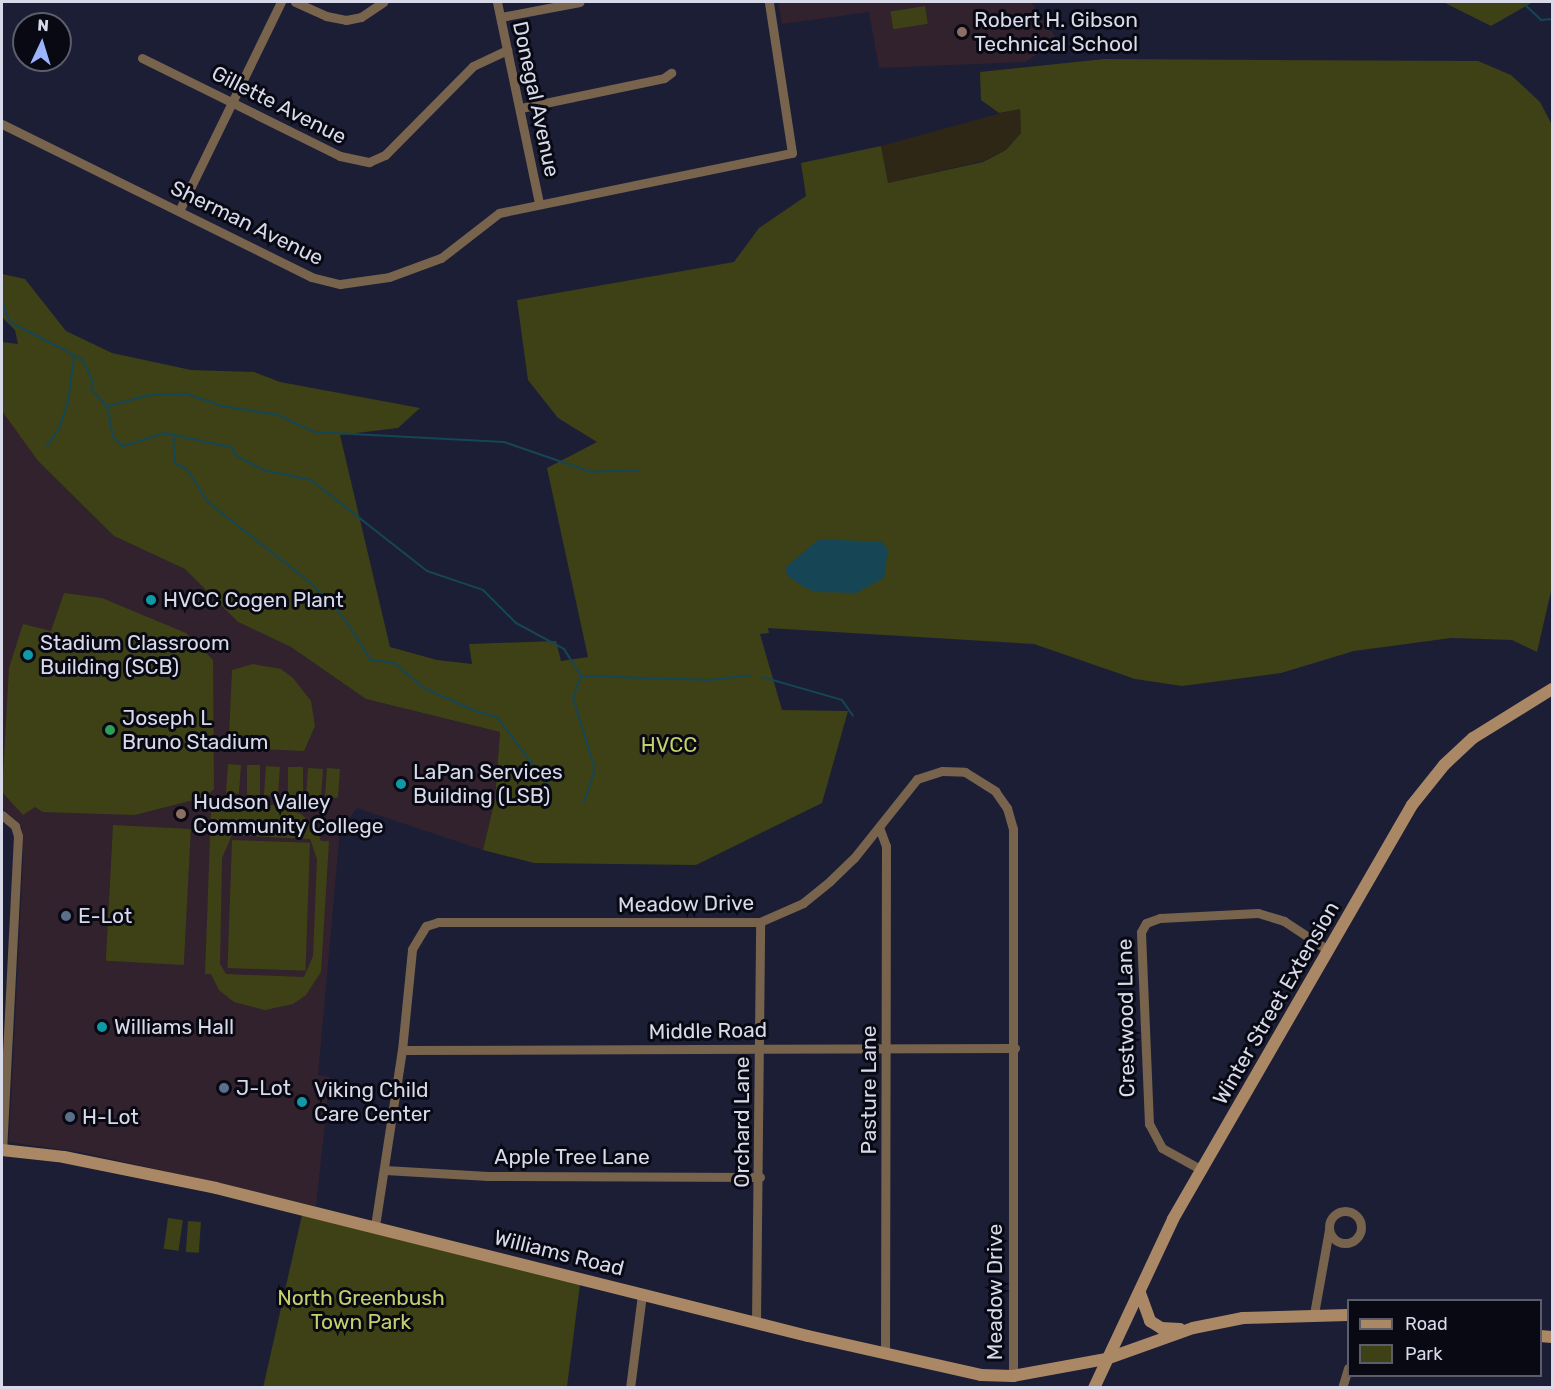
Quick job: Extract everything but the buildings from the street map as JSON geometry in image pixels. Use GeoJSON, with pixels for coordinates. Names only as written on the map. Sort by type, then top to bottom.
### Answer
{"type":"FeatureCollection","features":[{"type":"Feature","properties":{"kind":"main road","name":"Winter Street Extension"},"geometry":{"type":"LineString","coordinates":[[1094,1388],[1173,1219],[1426,785],[1473,738],[1552,689]]}},
{"type":"Feature","properties":{"kind":"main road","name":"Williams Road"},"geometry":{"type":"LineString","coordinates":[[2,1150],[156,1174],[375,1226],[953,1371],[1013,1376],[1106,1359],[1193,1328]]}},
{"type":"Feature","properties":{"kind":"main road"},"geometry":{"type":"LineString","coordinates":[[1140,1293],[1144,1314],[1158,1326],[1193,1328],[1243,1318],[1314,1314],[1347,1315]]}},
{"type":"Feature","properties":{"kind":"street"},"geometry":{"type":"LineString","coordinates":[[180,211],[281,2]]}},
{"type":"Feature","properties":{"kind":"street"},"geometry":{"type":"LineString","coordinates":[[295,2],[326,16],[346,20],[361,17],[382,2]]}},
{"type":"Feature","properties":{"kind":"street","name":"Donegal Avenue"},"geometry":{"type":"LineString","coordinates":[[497,2],[521,108],[539,203]]}},
{"type":"Feature","properties":{"kind":"street"},"geometry":{"type":"LineString","coordinates":[[501,17],[580,2]]}},
{"type":"Feature","properties":{"kind":"street","name":"Sherman Avenue"},"geometry":{"type":"LineString","coordinates":[[2,123],[311,277],[340,284],[389,277],[426,265],[457,248],[487,220],[539,203],[792,153],[769,2]]}},
{"type":"Feature","properties":{"kind":"street","name":"Gillette Avenue"},"geometry":{"type":"LineString","coordinates":[[142,58],[233,101],[340,156],[369,162],[385,155],[473,66],[507,50]]}},
{"type":"Feature","properties":{"kind":"street"},"geometry":{"type":"LineString","coordinates":[[521,108],[664,78],[671,73]]}},
{"type":"Feature","properties":{"kind":"street","name":"Meadow Drive"},"geometry":{"type":"LineString","coordinates":[[375,1226],[402,1050],[412,949],[418,933],[430,924],[760,922],[803,903],[854,858],[908,785],[931,774],[965,772],[986,783],[1000,797],[1013,829],[1015,1048],[1013,1376]]}},
{"type":"Feature","properties":{"kind":"street"},"geometry":{"type":"LineString","coordinates":[[2,1150],[18,836],[6,817]]}},
{"type":"Feature","properties":{"kind":"street","name":"Pasture Lane"},"geometry":{"type":"LineString","coordinates":[[879,827],[886,846],[888,1049],[885,1354]]}},
{"type":"Feature","properties":{"kind":"street","name":"Crestwood Lane"},"geometry":{"type":"LineString","coordinates":[[1202,1170],[1162,1148],[1149,1124],[1141,932],[1146,923],[1160,918],[1258,913],[1284,921],[1328,950]]}},
{"type":"Feature","properties":{"kind":"street","name":"Orchard Lane"},"geometry":{"type":"LineString","coordinates":[[756,1322],[760,1177],[760,922]]}},
{"type":"Feature","properties":{"kind":"street","name":"Middle Road"},"geometry":{"type":"LineString","coordinates":[[402,1050],[1015,1048]]}},
{"type":"Feature","properties":{"kind":"street","name":"Apple Tree Lane"},"geometry":{"type":"LineString","coordinates":[[385,1170],[488,1176],[760,1177]]}},
{"type":"Feature","properties":{"kind":"street"},"geometry":{"type":"LineString","coordinates":[[1314,1314],[1329,1230]]}},
{"type":"Feature","properties":{"kind":"street"},"geometry":{"type":"LineString","coordinates":[[630,1388],[642,1294]]}},
{"type":"Feature","properties":{"kind":"street"},"geometry":{"type":"LineString","coordinates":[[1342,1388],[1347,1371]]}},
{"type":"Feature","properties":{"kind":"shaded area","name":"Robert H. Gibson Technical School"},"geometry":{"type":"Polygon","coordinates":[[[778,2],[1031,2],[1057,39],[1026,62],[879,68],[869,12],[782,24],[778,2]]]}},
{"type":"Feature","properties":{"kind":"shaded area"},"geometry":{"type":"Polygon","coordinates":[[[1020,108],[1021,133],[1006,150],[983,161],[888,183],[881,146],[1020,108]]]}},
{"type":"Feature","properties":{"kind":"shaded area","name":"Hudson Valley Community College"},"geometry":{"type":"Polygon","coordinates":[[[2,411],[38,461],[114,536],[185,569],[238,622],[291,647],[366,699],[500,732],[495,799],[483,850],[357,808],[340,830],[318,1075],[330,1077],[316,1206],[85,1153],[9,1142],[23,862],[22,828],[2,807],[2,411]]]}},
{"type":"Feature","properties":{"kind":"green space"},"geometry":{"type":"Polygon","coordinates":[[[1443,2],[1533,2],[1491,26],[1443,2]]]}},
{"type":"Feature","properties":{"kind":"green space"},"geometry":{"type":"Polygon","coordinates":[[[925,6],[928,24],[893,29],[890,11],[925,6]]]}},
{"type":"Feature","properties":{"kind":"green space","name":"HVCC"},"geometry":{"type":"Polygon","coordinates":[[[1104,59],[1478,61],[1511,75],[1540,102],[1552,125],[1552,587],[1537,652],[1512,640],[1451,638],[1354,651],[1281,673],[1182,686],[1135,679],[1034,644],[768,628],[769,633],[760,634],[782,710],[848,711],[822,803],[696,865],[534,863],[483,850],[495,799],[500,732],[366,699],[291,647],[238,622],[185,569],[114,536],[38,461],[2,411],[2,342],[18,344],[15,330],[2,317],[2,274],[25,279],[66,331],[112,353],[191,370],[254,372],[280,382],[420,408],[398,428],[340,435],[390,647],[437,660],[472,664],[469,644],[556,641],[561,661],[588,657],[547,468],[597,442],[558,418],[528,380],[517,300],[734,262],[759,228],[806,196],[801,163],[881,146],[888,183],[983,162],[1006,150],[1021,133],[1020,109],[999,113],[981,100],[980,72],[1104,59]]]}},
{"type":"Feature","properties":{"kind":"green space","name":"Joseph L Bruno Stadium"},"geometry":{"type":"Polygon","coordinates":[[[64,593],[102,598],[186,633],[213,660],[214,789],[205,797],[135,815],[43,812],[35,807],[23,815],[2,792],[9,668],[23,624],[51,631],[64,593]]]}},
{"type":"Feature","properties":{"kind":"green space"},"geometry":{"type":"Polygon","coordinates":[[[253,664],[281,669],[293,678],[311,701],[315,726],[304,751],[236,748],[229,737],[232,670],[253,664]]]}},
{"type":"Feature","properties":{"kind":"green space"},"geometry":{"type":"Polygon","coordinates":[[[228,764],[241,765],[239,794],[226,793],[228,764]]]}},
{"type":"Feature","properties":{"kind":"green space"},"geometry":{"type":"Polygon","coordinates":[[[247,765],[260,765],[260,795],[247,795],[247,765]]]}},
{"type":"Feature","properties":{"kind":"green space"},"geometry":{"type":"Polygon","coordinates":[[[266,766],[280,767],[278,796],[264,795],[266,766]]]}},
{"type":"Feature","properties":{"kind":"green space"},"geometry":{"type":"Polygon","coordinates":[[[288,767],[303,767],[303,795],[288,795],[288,767]]]}},
{"type":"Feature","properties":{"kind":"green space"},"geometry":{"type":"Polygon","coordinates":[[[308,768],[323,769],[321,798],[306,797],[308,768]]]}},
{"type":"Feature","properties":{"kind":"green space"},"geometry":{"type":"Polygon","coordinates":[[[327,768],[340,769],[338,798],[325,797],[327,768]]]}},
{"type":"Feature","properties":{"kind":"green space"},"geometry":{"type":"Polygon","coordinates":[[[263,805],[278,805],[301,814],[316,828],[321,841],[329,841],[321,972],[306,995],[293,1004],[265,1010],[234,1002],[219,990],[211,974],[205,974],[211,810],[239,812],[263,805]],[[232,835],[222,858],[220,964],[226,974],[304,977],[313,956],[317,859],[310,839],[232,835]]]}},
{"type":"Feature","properties":{"kind":"green space"},"geometry":{"type":"Polygon","coordinates":[[[113,825],[191,829],[184,965],[106,961],[113,825]]]}},
{"type":"Feature","properties":{"kind":"green space"},"geometry":{"type":"Polygon","coordinates":[[[232,840],[310,843],[305,971],[228,968],[232,840]]]}},
{"type":"Feature","properties":{"kind":"green space","name":"North Greenbush Town Park"},"geometry":{"type":"Polygon","coordinates":[[[302,1215],[580,1284],[567,1387],[263,1388],[302,1215]]]}},
{"type":"Feature","properties":{"kind":"green space"},"geometry":{"type":"Polygon","coordinates":[[[168,1218],[183,1220],[179,1251],[164,1249],[168,1218]]]}},
{"type":"Feature","properties":{"kind":"green space"},"geometry":{"type":"Polygon","coordinates":[[[188,1221],[201,1222],[199,1253],[186,1252],[188,1221]]]}},
{"type":"Feature","properties":{"kind":"water"},"geometry":{"type":"Polygon","coordinates":[[[819,539],[882,542],[888,549],[884,578],[856,593],[815,592],[802,586],[788,576],[785,568],[819,539]]]}},
{"type":"Feature","properties":{"kind":"waterway"},"geometry":{"type":"LineString","coordinates":[[1522,2],[1541,20],[1552,19]]}},
{"type":"Feature","properties":{"kind":"waterway"},"geometry":{"type":"LineString","coordinates":[[2,302],[10,322],[82,359],[93,382],[91,389],[107,406],[113,437],[123,446],[165,433],[233,448],[235,455],[263,470],[311,480],[427,571],[483,590],[516,623],[564,649],[581,676],[711,680],[750,675]]}},
{"type":"Feature","properties":{"kind":"waterway"},"geometry":{"type":"LineString","coordinates":[[47,446],[59,429],[68,402],[74,356]]}},
{"type":"Feature","properties":{"kind":"waterway"},"geometry":{"type":"LineString","coordinates":[[108,406],[150,395],[187,394],[222,406],[278,415],[314,432],[504,442],[591,472],[638,470]]}},
{"type":"Feature","properties":{"kind":"waterway"},"geometry":{"type":"LineString","coordinates":[[173,434],[175,463],[187,469],[208,502],[313,585],[344,618],[371,660],[394,663],[424,688],[478,712],[497,717],[548,785]]}},
{"type":"Feature","properties":{"kind":"waterway"},"geometry":{"type":"LineString","coordinates":[[581,676],[573,698],[595,769],[584,802]]}},
{"type":"Feature","properties":{"kind":"waterway"},"geometry":{"type":"LineString","coordinates":[[762,677],[842,700],[853,716]]}},
{"type":"Feature","properties":{"kind":"place","name":"Robert H. Gibson Technical School"},"geometry":{"type":"Point","coordinates":[962,32]}},
{"type":"Feature","properties":{"kind":"place","name":"HVCC Cogen Plant"},"geometry":{"type":"Point","coordinates":[151,600]}},
{"type":"Feature","properties":{"kind":"place","name":"Stadium Classroom Building (SCB)"},"geometry":{"type":"Point","coordinates":[28,655]}},
{"type":"Feature","properties":{"kind":"place","name":"Joseph L Bruno Stadium"},"geometry":{"type":"Point","coordinates":[110,730]}},
{"type":"Feature","properties":{"kind":"place","name":"LaPan Services Building (LSB)"},"geometry":{"type":"Point","coordinates":[401,784]}},
{"type":"Feature","properties":{"kind":"place","name":"Hudson Valley Community College"},"geometry":{"type":"Point","coordinates":[181,814]}},
{"type":"Feature","properties":{"kind":"place","name":"E-Lot"},"geometry":{"type":"Point","coordinates":[66,916]}},
{"type":"Feature","properties":{"kind":"place","name":"Williams Hall"},"geometry":{"type":"Point","coordinates":[102,1027]}},
{"type":"Feature","properties":{"kind":"place","name":"J-Lot"},"geometry":{"type":"Point","coordinates":[224,1088]}},
{"type":"Feature","properties":{"kind":"place","name":"Viking Child Care Center"},"geometry":{"type":"Point","coordinates":[302,1102]}},
{"type":"Feature","properties":{"kind":"place","name":"H-Lot"},"geometry":{"type":"Point","coordinates":[70,1117]}}]}
